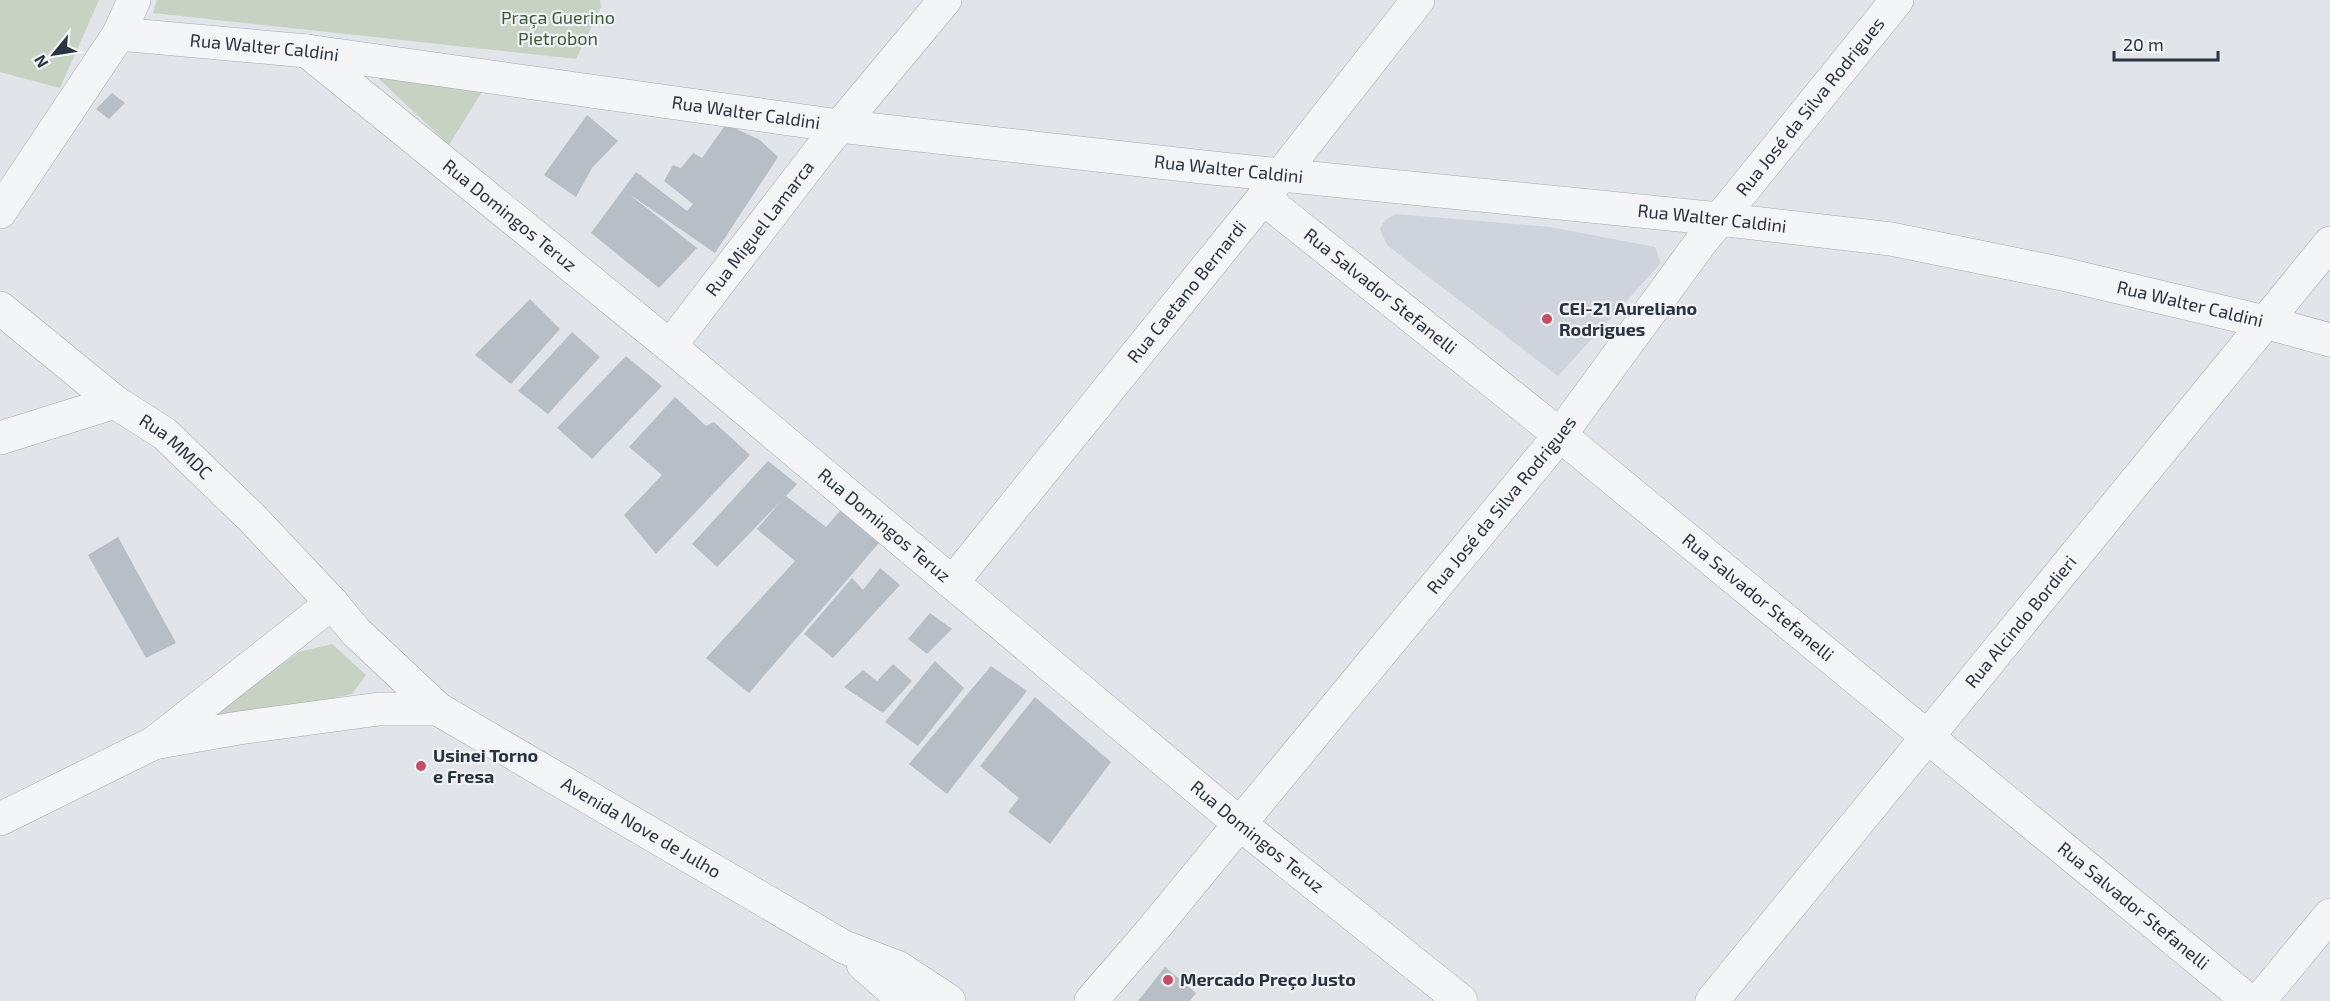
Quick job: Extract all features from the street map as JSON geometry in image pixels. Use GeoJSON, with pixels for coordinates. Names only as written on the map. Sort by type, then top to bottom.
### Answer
{"type":"FeatureCollection","features":[{"type":"Feature","properties":{"kind":"street"},"geometry":{"type":"LineString","coordinates":[[0,212],[119,34],[134,0]]}},
{"type":"Feature","properties":{"kind":"street","name":"Rua Miguel Lamarca"},"geometry":{"type":"LineString","coordinates":[[670,346],[839,126],[945,0]]}},
{"type":"Feature","properties":{"kind":"street","name":"Rua Caetano Bernardi"},"geometry":{"type":"LineString","coordinates":[[952,583],[1271,187],[1418,0]]}},
{"type":"Feature","properties":{"kind":"street","name":"Rua José da Silva Rodrigues"},"geometry":{"type":"LineString","coordinates":[[1091,1001],[1560,435],[1719,219],[1897,0]]}},
{"type":"Feature","properties":{"kind":"street","name":"Rua Walter Caldini"},"geometry":{"type":"LineString","coordinates":[[119,34],[308,51],[1271,187],[1719,219],[1891,239],[2063,274],[2265,322],[2330,340]]}},
{"type":"Feature","properties":{"kind":"street","name":"Rua Domingos Teruz"},"geometry":{"type":"LineString","coordinates":[[308,51],[670,346],[1240,824],[1461,1001]]}},
{"type":"Feature","properties":{"kind":"street","name":"Rua Salvador Stefanelli"},"geometry":{"type":"LineString","coordinates":[[1271,187],[1560,435],[2249,1001]]}},
{"type":"Feature","properties":{"kind":"street","name":"Rua Alcindo Bordieri"},"geometry":{"type":"LineString","coordinates":[[1712,1001],[2330,243]]}},
{"type":"Feature","properties":{"kind":"street","name":"Rua MMDC"},"geometry":{"type":"LineString","coordinates":[[0,308],[115,402],[165,434],[253,519],[332,603]]}},
{"type":"Feature","properties":{"kind":"street"},"geometry":{"type":"LineString","coordinates":[[0,438],[115,402]]}},
{"type":"Feature","properties":{"kind":"street"},"geometry":{"type":"LineString","coordinates":[[0,819],[154,743],[332,603]]}},
{"type":"Feature","properties":{"kind":"street","name":"Avenida Nove de Julho"},"geometry":{"type":"LineString","coordinates":[[332,603],[356,632],[438,709],[844,947],[899,968],[949,1001]]}},
{"type":"Feature","properties":{"kind":"street"},"geometry":{"type":"LineString","coordinates":[[154,743],[239,728],[380,709],[438,709]]}},
{"type":"Feature","properties":{"kind":"street"},"geometry":{"type":"LineString","coordinates":[[2259,1001],[2330,915]]}},
{"type":"Feature","properties":{"kind":"street","name":"Avenida Nove de Julho"},"geometry":{"type":"LineString","coordinates":[[844,947],[904,1001]]}},
{"type":"Feature","properties":{"kind":"shaded area","name":"CEI-21 Aureliano Rodrigues"},"geometry":{"type":"Polygon","coordinates":[[[1396,214],[1550,227],[1655,247],[1661,263],[1558,376],[1387,245],[1380,229],[1385,220],[1396,214]]]}},
{"type":"Feature","properties":{"kind":"green space"},"geometry":{"type":"Polygon","coordinates":[[[0,0],[99,0],[60,88],[0,72],[0,0]]]}},
{"type":"Feature","properties":{"kind":"green space","name":"Praça Guerino Pietrobon"},"geometry":{"type":"Polygon","coordinates":[[[157,0],[600,0],[601,7],[576,59],[153,13],[157,0]]]}},
{"type":"Feature","properties":{"kind":"green space"},"geometry":{"type":"Polygon","coordinates":[[[376,76],[483,90],[449,145],[376,76]]]}},
{"type":"Feature","properties":{"kind":"green space"},"geometry":{"type":"Polygon","coordinates":[[[332,644],[366,675],[352,694],[202,726],[209,717],[299,652],[332,644]]]}},
{"type":"Feature","properties":{"kind":"building"},"geometry":{"type":"Polygon","coordinates":[[[112,93],[125,103],[109,119],[96,109],[112,93]]]}},
{"type":"Feature","properties":{"kind":"building"},"geometry":{"type":"Polygon","coordinates":[[[587,115],[618,141],[592,168],[576,197],[544,175],[587,115]]]}},
{"type":"Feature","properties":{"kind":"building"},"geometry":{"type":"Polygon","coordinates":[[[726,124],[760,140],[778,157],[715,253],[629,194],[697,248],[659,288],[591,233],[636,172],[687,211],[693,204],[664,181],[673,165],[681,168],[693,153],[702,158],[726,124]]]}},
{"type":"Feature","properties":{"kind":"building"},"geometry":{"type":"Polygon","coordinates":[[[530,299],[560,329],[511,384],[475,355],[530,299]]]}},
{"type":"Feature","properties":{"kind":"building"},"geometry":{"type":"Polygon","coordinates":[[[572,332],[600,357],[548,414],[518,391],[572,332]]]}},
{"type":"Feature","properties":{"kind":"building"},"geometry":{"type":"Polygon","coordinates":[[[626,356],[662,386],[592,459],[557,428],[626,356]]]}},
{"type":"Feature","properties":{"kind":"building"},"geometry":{"type":"Polygon","coordinates":[[[675,397],[706,426],[714,422],[750,455],[656,554],[624,515],[662,475],[629,447],[675,397]]]}},
{"type":"Feature","properties":{"kind":"building"},"geometry":{"type":"Polygon","coordinates":[[[768,461],[797,484],[786,496],[826,527],[840,511],[879,543],[749,693],[706,658],[795,561],[757,529],[781,501],[717,567],[692,544],[768,461]]]}},
{"type":"Feature","properties":{"kind":"building"},"geometry":{"type":"Polygon","coordinates":[[[118,537],[176,643],[146,658],[88,555],[118,537]]]}},
{"type":"Feature","properties":{"kind":"building"},"geometry":{"type":"Polygon","coordinates":[[[880,568],[900,585],[833,658],[804,634],[852,578],[863,590],[880,568]]]}},
{"type":"Feature","properties":{"kind":"building"},"geometry":{"type":"Polygon","coordinates":[[[930,613],[952,629],[927,654],[908,639],[930,613]]]}},
{"type":"Feature","properties":{"kind":"building"},"geometry":{"type":"Polygon","coordinates":[[[935,661],[964,688],[918,746],[885,722],[935,661]]]}},
{"type":"Feature","properties":{"kind":"building"},"geometry":{"type":"Polygon","coordinates":[[[893,664],[912,681],[883,713],[844,687],[863,670],[877,681],[893,664]]]}},
{"type":"Feature","properties":{"kind":"building"},"geometry":{"type":"Polygon","coordinates":[[[991,666],[1027,691],[947,794],[909,764],[991,666]]]}},
{"type":"Feature","properties":{"kind":"building"},"geometry":{"type":"Polygon","coordinates":[[[1035,697],[1111,762],[1050,844],[1008,812],[1019,798],[980,766],[1035,697]]]}},
{"type":"Feature","properties":{"kind":"building","name":"Mercado Preço Justo"},"geometry":{"type":"Polygon","coordinates":[[[1165,967],[1196,993],[1190,1001],[1138,1001],[1165,967]]]}},
{"type":"Feature","properties":{"kind":"place","name":"CEI-21 Aureliano Rodrigues"},"geometry":{"type":"Point","coordinates":[1547,319]}},
{"type":"Feature","properties":{"kind":"place","name":"Usinei Torno e Fresa"},"geometry":{"type":"Point","coordinates":[421,766]}},
{"type":"Feature","properties":{"kind":"place","name":"Mercado Preço Justo"},"geometry":{"type":"Point","coordinates":[1168,980]}}]}
